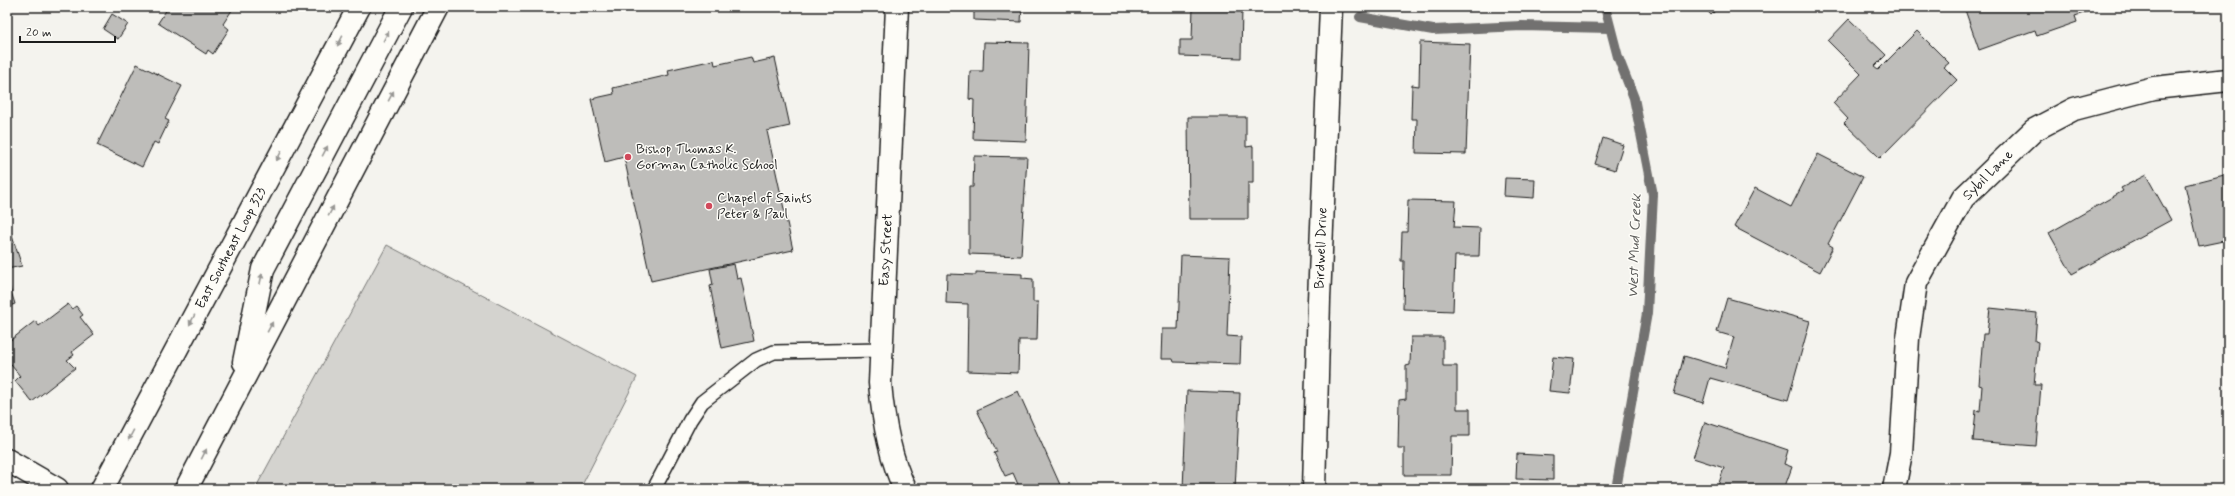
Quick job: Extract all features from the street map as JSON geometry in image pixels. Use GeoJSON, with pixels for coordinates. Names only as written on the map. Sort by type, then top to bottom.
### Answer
{"type":"FeatureCollection","features":[{"type":"Feature","properties":{"kind":"main road","name":"East Southeast Loop 323"},"geometry":{"type":"LineString","coordinates":[[102,489],[359,7]]}},
{"type":"Feature","properties":{"kind":"main road"},"geometry":{"type":"LineString","coordinates":[[239,386],[263,270],[401,7]]}},
{"type":"Feature","properties":{"kind":"main road"},"geometry":{"type":"LineString","coordinates":[[186,489],[438,7]]}},
{"type":"Feature","properties":{"kind":"main road","name":"Easy Street"},"geometry":{"type":"LineString","coordinates":[[897,7],[880,383],[882,409],[892,457],[905,489]]}},
{"type":"Feature","properties":{"kind":"main road","name":"Birdwell Drive"},"geometry":{"type":"LineString","coordinates":[[1314,489],[1319,300],[1331,7]]}},
{"type":"Feature","properties":{"kind":"main road","name":"Sybil Lane"},"geometry":{"type":"LineString","coordinates":[[1894,489],[1901,452],[1908,338],[1916,283],[1963,198],[2034,130],[2074,109],[2154,88],[2228,80]]}},
{"type":"Feature","properties":{"kind":"main road"},"geometry":{"type":"LineString","coordinates":[[7,460],[58,489]]}},
{"type":"Feature","properties":{"kind":"lane"},"geometry":{"type":"LineString","coordinates":[[654,489],[690,420],[702,402],[756,360],[774,352],[881,350]]}},
{"type":"Feature","properties":{"kind":"shaded area"},"geometry":{"type":"Polygon","coordinates":[[[387,245],[637,377],[580,489],[255,489],[387,245]]]}},
{"type":"Feature","properties":{"kind":"building"},"geometry":{"type":"Polygon","coordinates":[[[163,7],[234,7],[223,24],[229,29],[213,54],[208,50],[206,54],[158,23],[167,9],[163,7]]]}},
{"type":"Feature","properties":{"kind":"building"},"geometry":{"type":"Polygon","coordinates":[[[974,7],[1022,7],[1021,22],[974,20],[974,7]]]}},
{"type":"Feature","properties":{"kind":"building"},"geometry":{"type":"Polygon","coordinates":[[[1193,7],[1242,7],[1241,58],[1180,56],[1180,40],[1192,40],[1193,7]]]}},
{"type":"Feature","properties":{"kind":"building"},"geometry":{"type":"Polygon","coordinates":[[[1704,7],[1719,7],[1711,15],[1704,7]]]}},
{"type":"Feature","properties":{"kind":"building"},"geometry":{"type":"Polygon","coordinates":[[[1964,7],[2101,7],[2075,16],[2077,22],[2037,36],[2035,30],[1979,50],[1964,7]]]}},
{"type":"Feature","properties":{"kind":"building"},"geometry":{"type":"Polygon","coordinates":[[[112,14],[128,24],[118,39],[103,29],[112,14]]]}},
{"type":"Feature","properties":{"kind":"building"},"geometry":{"type":"Polygon","coordinates":[[[1849,19],[1886,55],[1874,67],[1878,70],[1917,31],[1949,63],[1944,67],[1957,80],[1880,158],[1844,123],[1848,119],[1833,103],[1861,74],[1828,41],[1849,19]]]}},
{"type":"Feature","properties":{"kind":"building"},"geometry":{"type":"Polygon","coordinates":[[[984,42],[1029,43],[1026,141],[973,139],[974,100],[969,99],[970,71],[983,71],[984,42]]]}},
{"type":"Feature","properties":{"kind":"building"},"geometry":{"type":"Polygon","coordinates":[[[1420,42],[1470,44],[1466,154],[1416,153],[1417,119],[1411,119],[1412,85],[1419,86],[1420,42]]]}},
{"type":"Feature","properties":{"kind":"building","name":"Chapel of Saints Peter & Paul"},"geometry":{"type":"Polygon","coordinates":[[[751,57],[753,63],[775,58],[790,126],[767,131],[793,250],[651,281],[624,157],[605,162],[591,99],[614,94],[613,88],[669,75],[668,70],[714,60],[715,65],[751,57]]]}},
{"type":"Feature","properties":{"kind":"building"},"geometry":{"type":"Polygon","coordinates":[[[137,64],[182,86],[165,119],[169,121],[158,144],[154,142],[142,167],[97,145],[137,64]]]}},
{"type":"Feature","properties":{"kind":"building"},"geometry":{"type":"Polygon","coordinates":[[[1188,117],[1246,117],[1246,147],[1253,146],[1253,183],[1248,183],[1248,219],[1189,219],[1188,117]]]}},
{"type":"Feature","properties":{"kind":"building"},"geometry":{"type":"Polygon","coordinates":[[[1603,138],[1623,145],[1615,170],[1595,164],[1603,138]]]}},
{"type":"Feature","properties":{"kind":"building"},"geometry":{"type":"Polygon","coordinates":[[[1818,154],[1863,177],[1828,244],[1833,247],[1820,272],[1734,227],[1755,188],[1791,207],[1818,154]]]}},
{"type":"Feature","properties":{"kind":"building"},"geometry":{"type":"Polygon","coordinates":[[[974,156],[1027,157],[1021,256],[969,254],[969,187],[973,187],[974,156]]]}},
{"type":"Feature","properties":{"kind":"building"},"geometry":{"type":"Polygon","coordinates":[[[2228,174],[2228,240],[2199,246],[2185,185],[2228,174]]]}},
{"type":"Feature","properties":{"kind":"building"},"geometry":{"type":"Polygon","coordinates":[[[2146,175],[2171,220],[2072,274],[2049,233],[2123,191],[2121,188],[2146,175]]]}},
{"type":"Feature","properties":{"kind":"building"},"geometry":{"type":"Polygon","coordinates":[[[1505,178],[1535,179],[1534,198],[1504,196],[1505,178]]]}},
{"type":"Feature","properties":{"kind":"building"},"geometry":{"type":"Polygon","coordinates":[[[1408,200],[1456,201],[1454,227],[1480,228],[1479,256],[1455,256],[1453,311],[1403,309],[1404,261],[1401,261],[1402,232],[1407,232],[1408,200]]]}},
{"type":"Feature","properties":{"kind":"building"},"geometry":{"type":"Polygon","coordinates":[[[11,233],[22,266],[7,269],[7,234],[11,233]]]}},
{"type":"Feature","properties":{"kind":"building"},"geometry":{"type":"Polygon","coordinates":[[[1181,255],[1230,257],[1227,336],[1241,337],[1240,364],[1174,362],[1173,359],[1161,359],[1162,329],[1178,329],[1181,255]]]}},
{"type":"Feature","properties":{"kind":"building"},"geometry":{"type":"Polygon","coordinates":[[[734,264],[737,279],[741,278],[754,341],[722,348],[710,286],[713,285],[710,269],[734,264]]]}},
{"type":"Feature","properties":{"kind":"building"},"geometry":{"type":"Polygon","coordinates":[[[976,272],[1022,274],[1022,278],[1033,279],[1033,302],[1038,302],[1037,340],[1019,340],[1018,373],[967,371],[968,304],[946,303],[947,274],[976,275],[976,272]]]}},
{"type":"Feature","properties":{"kind":"building"},"geometry":{"type":"Polygon","coordinates":[[[7,279],[15,304],[7,307],[7,279]]]}},
{"type":"Feature","properties":{"kind":"building"},"geometry":{"type":"Polygon","coordinates":[[[1727,298],[1810,321],[1788,400],[1710,378],[1703,403],[1674,394],[1684,356],[1725,368],[1734,337],[1717,332],[1727,298]]]}},
{"type":"Feature","properties":{"kind":"building"},"geometry":{"type":"Polygon","coordinates":[[[68,304],[72,309],[76,306],[83,315],[80,317],[94,335],[72,352],[74,355],[67,360],[75,368],[32,402],[15,381],[20,376],[7,360],[7,343],[35,321],[39,326],[68,304]]]}},
{"type":"Feature","properties":{"kind":"building"},"geometry":{"type":"Polygon","coordinates":[[[1990,308],[2037,313],[2035,341],[2038,342],[2034,385],[2041,385],[2036,446],[1973,441],[1976,410],[1980,411],[1982,386],[1979,385],[1983,334],[1987,334],[1990,308]]]}},
{"type":"Feature","properties":{"kind":"building"},"geometry":{"type":"Polygon","coordinates":[[[1411,337],[1443,337],[1443,366],[1457,366],[1457,409],[1470,409],[1470,436],[1452,436],[1451,475],[1404,475],[1404,448],[1398,448],[1399,400],[1406,399],[1406,366],[1410,365],[1411,337]]]}},
{"type":"Feature","properties":{"kind":"building"},"geometry":{"type":"Polygon","coordinates":[[[1553,357],[1574,359],[1570,393],[1549,391],[1553,357]]]}},
{"type":"Feature","properties":{"kind":"building"},"geometry":{"type":"Polygon","coordinates":[[[1018,391],[1062,489],[1020,489],[1013,473],[1005,476],[994,453],[997,452],[977,410],[1018,391]]]}},
{"type":"Feature","properties":{"kind":"building"},"geometry":{"type":"Polygon","coordinates":[[[1187,391],[1240,393],[1235,489],[1183,489],[1187,391]]]}},
{"type":"Feature","properties":{"kind":"building"},"geometry":{"type":"Polygon","coordinates":[[[1705,422],[1788,450],[1784,464],[1792,467],[1784,489],[1717,489],[1724,468],[1693,458],[1705,422]]]}},
{"type":"Feature","properties":{"kind":"building"},"geometry":{"type":"Polygon","coordinates":[[[1517,454],[1553,456],[1553,480],[1516,479],[1517,454]]]}},
{"type":"Feature","properties":{"kind":"waterway","name":"West Mud Creek"},"geometry":{"type":"LineString","coordinates":[[1605,7],[1618,57],[1634,98],[1653,195],[1647,313],[1616,489]]}},
{"type":"Feature","properties":{"kind":"waterway"},"geometry":{"type":"LineString","coordinates":[[1360,17],[1433,30],[1522,26],[1610,28]]}},
{"type":"Feature","properties":{"kind":"place","name":"Bishop Thomas K. Gorman Catholic School"},"geometry":{"type":"Point","coordinates":[628,157]}},
{"type":"Feature","properties":{"kind":"place","name":"Chapel of Saints Peter & Paul"},"geometry":{"type":"Point","coordinates":[709,206]}}]}
